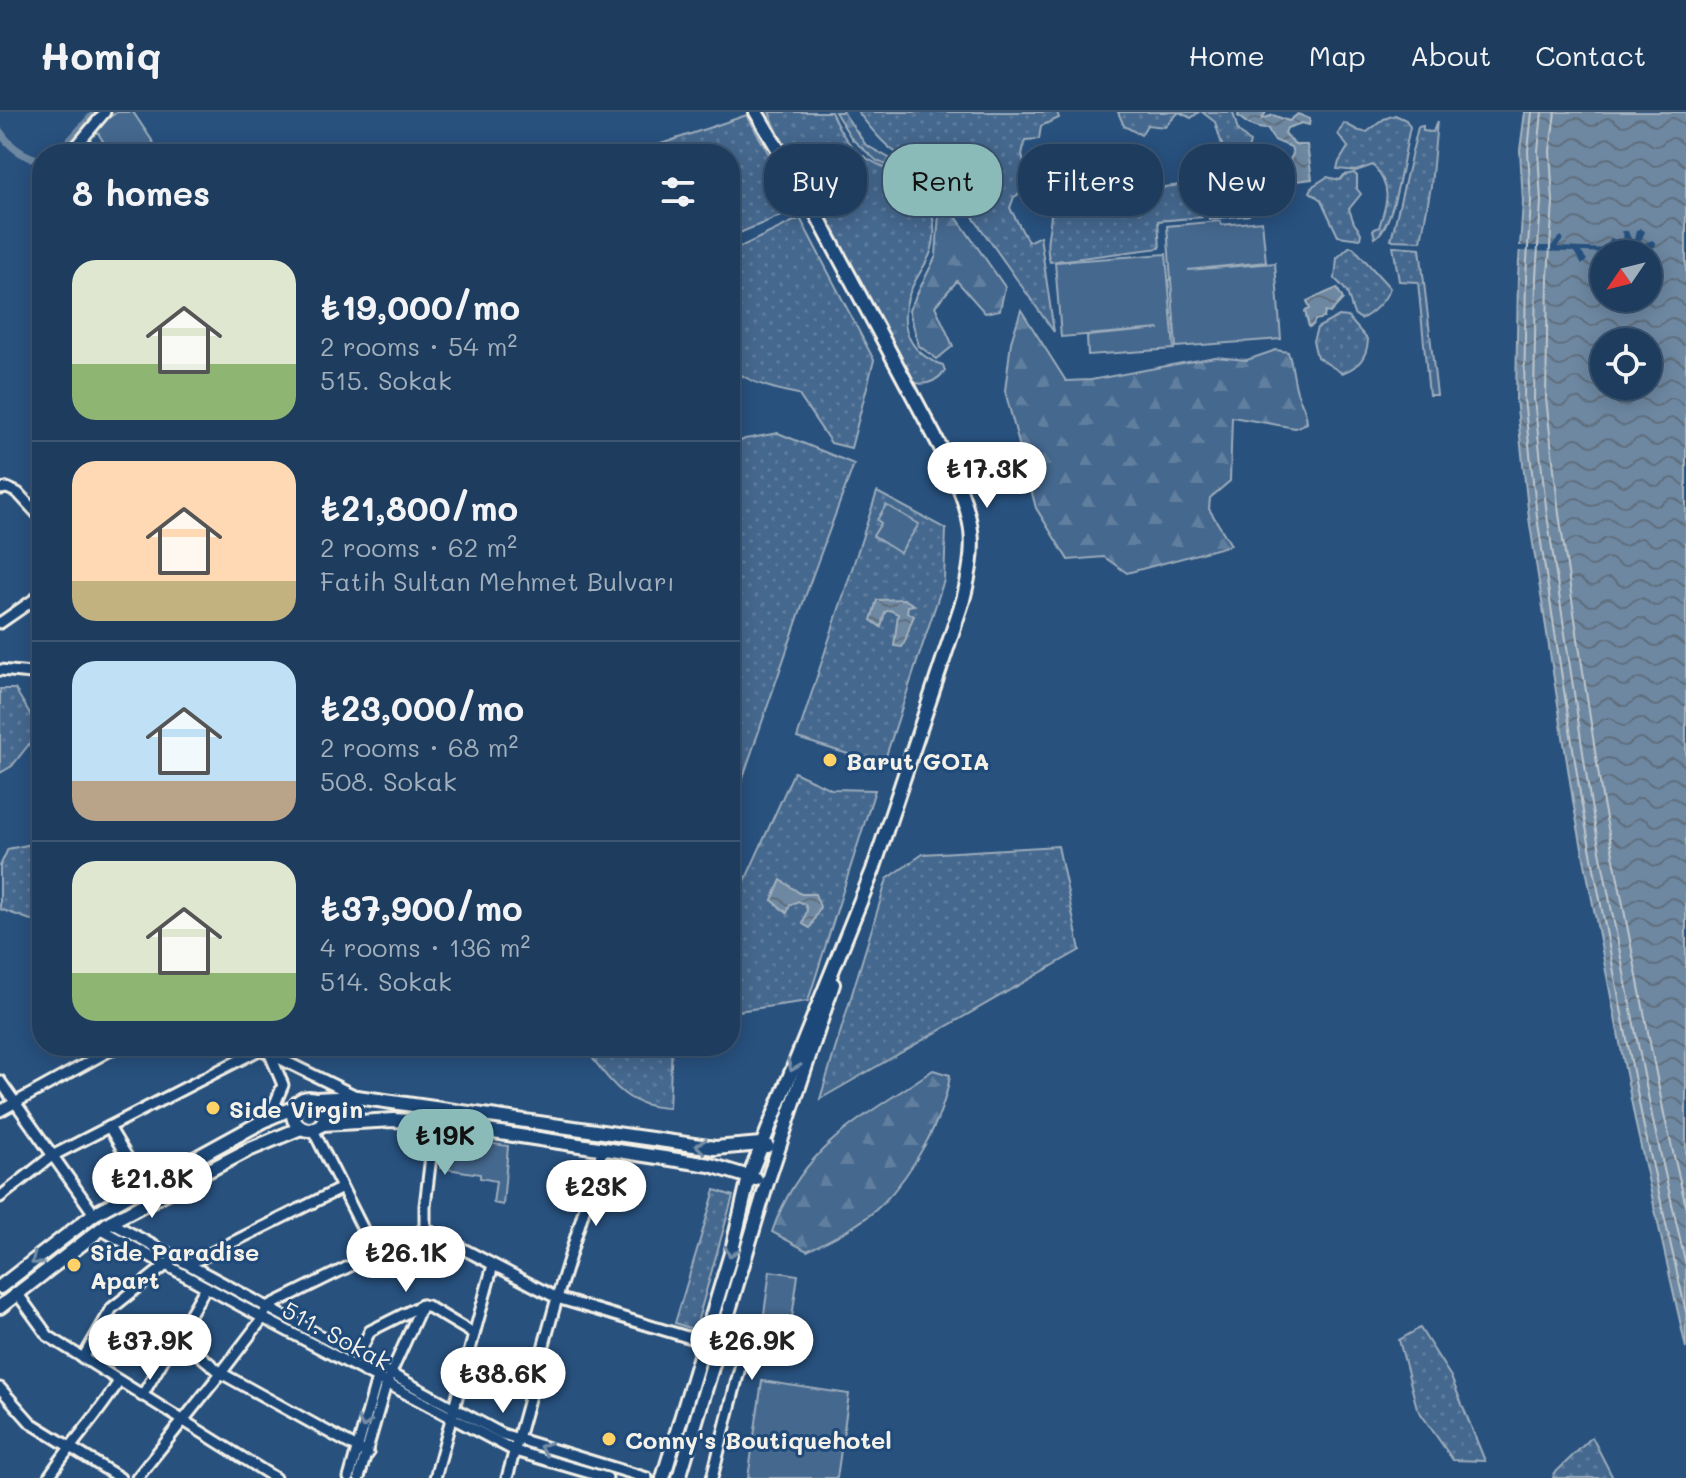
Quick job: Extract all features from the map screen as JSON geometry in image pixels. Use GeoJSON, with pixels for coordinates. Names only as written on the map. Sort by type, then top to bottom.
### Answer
{"type":"FeatureCollection","features":[{"type":"Feature","properties":{"kind":"main road"},"geometry":{"type":"LineString","coordinates":[[663,1478],[732,1250],[749,1177],[873,870],[963,600],[974,540],[967,505],[951,467],[812,206],[756,112]]}},
{"type":"Feature","properties":{"kind":"main road"},"geometry":{"type":"LineString","coordinates":[[679,1478],[767,1183],[799,1093],[845,943]]}},
{"type":"Feature","properties":{"kind":"main road"},"geometry":{"type":"LineString","coordinates":[[0,1287],[94,1214],[269,1118],[295,1107],[304,1099],[357,1097],[715,1148],[761,1144],[778,1149]]}},
{"type":"Feature","properties":{"kind":"main road"},"geometry":{"type":"LineString","coordinates":[[312,1127],[325,1110],[315,1099]]}},
{"type":"Feature","properties":{"kind":"main road"},"geometry":{"type":"LineString","coordinates":[[295,1107],[295,1121],[312,1127]]}},
{"type":"Feature","properties":{"kind":"main road"},"geometry":{"type":"LineString","coordinates":[[0,1307],[105,1225],[246,1151],[312,1127],[394,1120],[435,1123],[710,1165],[767,1183]]}},
{"type":"Feature","properties":{"kind":"street"},"geometry":{"type":"LineString","coordinates":[[78,144],[105,112]]}},
{"type":"Feature","properties":{"kind":"street"},"geometry":{"type":"LineString","coordinates":[[0,489],[7,488],[18,493],[32,508]]}},
{"type":"Feature","properties":{"kind":"street"},"geometry":{"type":"LineString","coordinates":[[0,623],[32,601]]}},
{"type":"Feature","properties":{"kind":"street"},"geometry":{"type":"LineString","coordinates":[[0,670],[32,673]]}},
{"type":"Feature","properties":{"kind":"street"},"geometry":{"type":"LineString","coordinates":[[0,1111],[100,1056]]}},
{"type":"Feature","properties":{"kind":"street"},"geometry":{"type":"LineString","coordinates":[[0,1197],[52,1156],[250,1056]]}},
{"type":"Feature","properties":{"kind":"street"},"geometry":{"type":"LineString","coordinates":[[266,1056],[283,1085],[269,1118]]}},
{"type":"Feature","properties":{"kind":"street"},"geometry":{"type":"LineString","coordinates":[[274,1056],[357,1097]]}},
{"type":"Feature","properties":{"kind":"street"},"geometry":{"type":"LineString","coordinates":[[0,1081],[94,1214]]}},
{"type":"Feature","properties":{"kind":"street"},"geometry":{"type":"LineString","coordinates":[[425,1229],[435,1123]]}},
{"type":"Feature","properties":{"kind":"street"},"geometry":{"type":"LineString","coordinates":[[109,1127],[144,1185]]}},
{"type":"Feature","properties":{"kind":"street"},"geometry":{"type":"LineString","coordinates":[[312,1127],[375,1253]]}},
{"type":"Feature","properties":{"kind":"street"},"geometry":{"type":"LineString","coordinates":[[507,1478],[603,1148]]}},
{"type":"Feature","properties":{"kind":"street"},"geometry":{"type":"LineString","coordinates":[[189,1264],[342,1188]]}},
{"type":"Feature","properties":{"kind":"street","name":"511. Sokak"},"geometry":{"type":"LineString","coordinates":[[105,1225],[176,1257],[381,1368],[388,1379],[451,1419],[515,1451],[607,1478]]}},
{"type":"Feature","properties":{"kind":"street","name":"511. Sokak"},"geometry":{"type":"LineString","coordinates":[[105,1225],[166,1265],[376,1378],[388,1379],[454,1407],[502,1434],[647,1478]]}},
{"type":"Feature","properties":{"kind":"street"},"geometry":{"type":"LineString","coordinates":[[137,1478],[263,1318],[267,1307],[425,1229]]}},
{"type":"Feature","properties":{"kind":"street"},"geometry":{"type":"LineString","coordinates":[[425,1229],[557,1298],[704,1342]]}},
{"type":"Feature","properties":{"kind":"street"},"geometry":{"type":"LineString","coordinates":[[83,1358],[112,1308],[176,1257]]}},
{"type":"Feature","properties":{"kind":"street"},"geometry":{"type":"LineString","coordinates":[[435,1478],[493,1265]]}},
{"type":"Feature","properties":{"kind":"street"},"geometry":{"type":"LineString","coordinates":[[142,1396],[206,1287]]}},
{"type":"Feature","properties":{"kind":"street"},"geometry":{"type":"LineString","coordinates":[[17,1293],[48,1336],[275,1478]]}},
{"type":"Feature","properties":{"kind":"street"},"geometry":{"type":"LineString","coordinates":[[422,1305],[474,1334]]}},
{"type":"Feature","properties":{"kind":"street"},"geometry":{"type":"LineString","coordinates":[[358,1356],[370,1331],[422,1305]]}},
{"type":"Feature","properties":{"kind":"street"},"geometry":{"type":"LineString","coordinates":[[349,1478],[363,1452],[388,1379],[422,1305]]}},
{"type":"Feature","properties":{"kind":"street"},"geometry":{"type":"LineString","coordinates":[[712,1478],[750,1328],[726,1321]]}},
{"type":"Feature","properties":{"kind":"street"},"geometry":{"type":"LineString","coordinates":[[178,1337],[221,1373],[363,1452]]}},
{"type":"Feature","properties":{"kind":"street"},"geometry":{"type":"LineString","coordinates":[[359,1478],[376,1378],[381,1368]]}},
{"type":"Feature","properties":{"kind":"street"},"geometry":{"type":"LineString","coordinates":[[48,1478],[119,1381]]}},
{"type":"Feature","properties":{"kind":"street"},"geometry":{"type":"LineString","coordinates":[[0,1388],[31,1423],[120,1478]]}},
{"type":"Feature","properties":{"kind":"green space"},"geometry":{"type":"Polygon","coordinates":[[[117,112],[133,112],[154,144],[105,144],[95,128],[117,112]]]}},
{"type":"Feature","properties":{"kind":"green space"},"geometry":{"type":"Polygon","coordinates":[[[769,112],[831,112],[850,144],[783,144],[769,112]]]}},
{"type":"Feature","properties":{"kind":"green space"},"geometry":{"type":"Polygon","coordinates":[[[835,112],[843,112],[865,144],[858,144],[835,112]]]}},
{"type":"Feature","properties":{"kind":"green space"},"geometry":{"type":"Polygon","coordinates":[[[858,112],[1057,112],[1059,118],[1041,126],[1039,139],[1018,144],[1018,195],[1010,208],[1028,242],[1040,236],[1054,332],[973,216],[1002,216],[1002,144],[885,144],[858,112]]]}},
{"type":"Feature","properties":{"kind":"green space"},"geometry":{"type":"Polygon","coordinates":[[[1118,112],[1179,112],[1165,127],[1147,125],[1141,135],[1124,126],[1118,112]]]}},
{"type":"Feature","properties":{"kind":"green space"},"geometry":{"type":"Polygon","coordinates":[[[1179,112],[1199,112],[1191,118],[1179,112]]]}},
{"type":"Feature","properties":{"kind":"green space"},"geometry":{"type":"Polygon","coordinates":[[[1202,112],[1233,112],[1238,131],[1249,144],[1222,144],[1215,122],[1202,112]]]}},
{"type":"Feature","properties":{"kind":"green space"},"geometry":{"type":"Polygon","coordinates":[[[747,115],[764,145],[764,216],[780,216],[740,233],[740,144],[661,144],[747,115]]]}},
{"type":"Feature","properties":{"kind":"green space"},"geometry":{"type":"Polygon","coordinates":[[[1395,115],[1406,120],[1410,127],[1393,204],[1382,231],[1375,238],[1373,230],[1379,227],[1386,202],[1386,187],[1373,165],[1356,171],[1337,169],[1348,147],[1338,134],[1344,123],[1367,132],[1395,115]]]}},
{"type":"Feature","properties":{"kind":"green space"},"geometry":{"type":"Polygon","coordinates":[[[1437,121],[1431,186],[1421,241],[1391,240],[1418,127],[1423,126],[1423,131],[1433,132],[1437,121]]]}},
{"type":"Feature","properties":{"kind":"green space"},"geometry":{"type":"Polygon","coordinates":[[[867,146],[883,155],[883,164],[867,152],[867,146]]]}},
{"type":"Feature","properties":{"kind":"green space"},"geometry":{"type":"Polygon","coordinates":[[[867,159],[883,167],[883,216],[932,216],[933,219],[932,247],[908,298],[905,321],[910,340],[916,348],[932,361],[943,365],[945,371],[928,383],[909,381],[821,216],[867,216],[867,159]]]}},
{"type":"Feature","properties":{"kind":"green space"},"geometry":{"type":"Polygon","coordinates":[[[1354,173],[1361,194],[1349,209],[1361,233],[1360,239],[1338,236],[1321,200],[1310,192],[1313,186],[1327,177],[1340,180],[1344,175],[1354,173]]]}},
{"type":"Feature","properties":{"kind":"green space"},"geometry":{"type":"Polygon","coordinates":[[[1179,185],[1179,216],[1202,217],[1158,221],[1160,248],[1050,262],[1047,243],[1051,216],[1163,216],[1164,187],[1179,185]]]}},
{"type":"Feature","properties":{"kind":"green space"},"geometry":{"type":"Polygon","coordinates":[[[939,216],[956,216],[1005,287],[1000,310],[985,313],[957,281],[935,306],[953,346],[937,359],[919,346],[909,310],[936,256],[939,216]]]}},
{"type":"Feature","properties":{"kind":"green space"},"geometry":{"type":"Polygon","coordinates":[[[1209,216],[1239,216],[1209,219],[1209,216]]]}},
{"type":"Feature","properties":{"kind":"green space"},"geometry":{"type":"Polygon","coordinates":[[[800,218],[874,360],[851,448],[831,443],[798,394],[771,388],[740,374],[740,247],[800,218]]]}},
{"type":"Feature","properties":{"kind":"green space"},"geometry":{"type":"Polygon","coordinates":[[[1220,221],[1221,225],[1262,221],[1266,262],[1188,270],[1275,263],[1281,339],[1176,347],[1167,226],[1220,221]]]}},
{"type":"Feature","properties":{"kind":"green space"},"geometry":{"type":"Polygon","coordinates":[[[1393,246],[1420,248],[1437,395],[1429,395],[1418,282],[1399,281],[1393,246]]]}},
{"type":"Feature","properties":{"kind":"green space"},"geometry":{"type":"Polygon","coordinates":[[[1353,247],[1390,288],[1378,306],[1361,319],[1354,314],[1346,292],[1335,279],[1337,258],[1353,247]]]}},
{"type":"Feature","properties":{"kind":"green space"},"geometry":{"type":"Polygon","coordinates":[[[1166,254],[1174,349],[1088,355],[1087,336],[1160,329],[1061,337],[1055,262],[1166,254]]]}},
{"type":"Feature","properties":{"kind":"green space"},"geometry":{"type":"Polygon","coordinates":[[[1021,310],[1066,381],[1091,380],[1215,357],[1247,360],[1276,350],[1288,352],[1307,423],[1295,428],[1232,417],[1230,481],[1210,498],[1209,509],[1231,545],[1127,573],[1104,557],[1068,560],[1036,508],[1005,391],[1011,342],[1021,310]]]}},
{"type":"Feature","properties":{"kind":"green space"},"geometry":{"type":"Polygon","coordinates":[[[1339,316],[1348,317],[1368,340],[1361,361],[1342,373],[1317,357],[1313,341],[1317,328],[1339,316]]]}},
{"type":"Feature","properties":{"kind":"green space"},"geometry":{"type":"Polygon","coordinates":[[[778,433],[854,464],[740,786],[740,441],[778,433]]]}},
{"type":"Feature","properties":{"kind":"green space"},"geometry":{"type":"Polygon","coordinates":[[[877,492],[946,529],[944,580],[883,765],[797,738],[877,492]]]}},
{"type":"Feature","properties":{"kind":"green space"},"geometry":{"type":"Polygon","coordinates":[[[886,505],[919,524],[900,553],[873,536],[881,523],[877,520],[886,505]]]}},
{"type":"Feature","properties":{"kind":"green space"},"geometry":{"type":"Polygon","coordinates":[[[0,689],[15,689],[32,717],[32,740],[12,766],[0,773],[0,689]]]}},
{"type":"Feature","properties":{"kind":"green space"},"geometry":{"type":"Polygon","coordinates":[[[794,772],[831,789],[875,790],[808,1001],[740,1011],[740,892],[794,772]]]}},
{"type":"Feature","properties":{"kind":"green space"},"geometry":{"type":"Polygon","coordinates":[[[32,844],[32,920],[0,909],[0,866],[8,849],[32,844]]]}},
{"type":"Feature","properties":{"kind":"green space"},"geometry":{"type":"Polygon","coordinates":[[[1058,846],[1080,950],[820,1099],[887,879],[923,854],[1058,846]]]}},
{"type":"Feature","properties":{"kind":"green space"},"geometry":{"type":"Polygon","coordinates":[[[591,1056],[672,1056],[669,1108],[640,1103],[628,1097],[591,1056]]]}},
{"type":"Feature","properties":{"kind":"green space"},"geometry":{"type":"Polygon","coordinates":[[[933,1070],[950,1075],[941,1110],[915,1162],[881,1205],[855,1225],[807,1251],[772,1232],[785,1202],[817,1155],[858,1120],[933,1070]]]}},
{"type":"Feature","properties":{"kind":"green space"},"geometry":{"type":"Polygon","coordinates":[[[447,1137],[508,1146],[503,1205],[493,1203],[496,1181],[480,1178],[480,1174],[440,1168],[441,1146],[447,1137]]]}},
{"type":"Feature","properties":{"kind":"green space"},"geometry":{"type":"Polygon","coordinates":[[[715,1190],[733,1196],[695,1330],[675,1323],[715,1190]]]}},
{"type":"Feature","properties":{"kind":"green space"},"geometry":{"type":"Polygon","coordinates":[[[770,1271],[798,1275],[791,1325],[763,1321],[770,1271]]]}},
{"type":"Feature","properties":{"kind":"green space"},"geometry":{"type":"Polygon","coordinates":[[[1420,1328],[1451,1377],[1485,1461],[1453,1460],[1417,1408],[1399,1340],[1420,1328]]]}},
{"type":"Feature","properties":{"kind":"green space"},"geometry":{"type":"Polygon","coordinates":[[[762,1381],[849,1394],[837,1478],[748,1478],[762,1381]]]}},
{"type":"Feature","properties":{"kind":"green space"},"geometry":{"type":"Polygon","coordinates":[[[1592,1437],[1613,1478],[1553,1478],[1554,1474],[1592,1437]]]}},
{"type":"Feature","properties":{"kind":"water"},"geometry":{"type":"Polygon","coordinates":[[[1239,112],[1266,112],[1262,119],[1273,115],[1289,121],[1298,114],[1310,119],[1309,125],[1302,123],[1287,128],[1285,133],[1294,144],[1284,144],[1274,140],[1268,129],[1256,127],[1238,116],[1239,112]]]}},
{"type":"Feature","properties":{"kind":"water"},"geometry":{"type":"Polygon","coordinates":[[[1525,112],[1686,112],[1686,1348],[1636,1125],[1574,807],[1529,518],[1516,399],[1523,202],[1520,150],[1525,112]]]}},
{"type":"Feature","properties":{"kind":"water"},"geometry":{"type":"Polygon","coordinates":[[[1295,145],[1307,145],[1312,179],[1295,180],[1295,145]]]}},
{"type":"Feature","properties":{"kind":"water"},"geometry":{"type":"Polygon","coordinates":[[[1337,288],[1343,299],[1330,313],[1325,312],[1324,318],[1315,320],[1309,327],[1305,311],[1310,309],[1307,301],[1337,288]]]}},
{"type":"Feature","properties":{"kind":"water"},"geometry":{"type":"Polygon","coordinates":[[[904,599],[914,605],[908,606],[907,612],[914,616],[902,647],[894,646],[898,614],[890,610],[885,612],[881,627],[871,620],[877,600],[904,599]]]}},
{"type":"Feature","properties":{"kind":"water"},"geometry":{"type":"Polygon","coordinates":[[[781,880],[801,894],[815,894],[820,907],[810,928],[803,924],[807,910],[805,904],[798,901],[790,905],[787,913],[772,900],[781,880]]]}},
{"type":"Feature","properties":{"kind":"pier"},"geometry":{"type":"Polygon","coordinates":[[[1640,228],[1645,232],[1641,240],[1634,240],[1640,228]]]}},
{"type":"Feature","properties":{"kind":"pier"},"geometry":{"type":"Polygon","coordinates":[[[1621,231],[1628,231],[1631,240],[1624,240],[1621,231]]]}},
{"type":"Feature","properties":{"kind":"pier"},"geometry":{"type":"Polygon","coordinates":[[[1561,236],[1564,239],[1557,247],[1590,248],[1590,252],[1581,252],[1587,260],[1582,265],[1574,252],[1516,251],[1516,246],[1551,246],[1561,236]]]}},
{"type":"Feature","properties":{"kind":"waterway"},"geometry":{"type":"LineString","coordinates":[[67,144],[96,112]]}},
{"type":"Feature","properties":{"kind":"waterway"},"geometry":{"type":"LineString","coordinates":[[0,132],[18,151],[32,158]]}},
{"type":"Feature","properties":{"kind":"place","name":"Barut GOIA"},"geometry":{"type":"Point","coordinates":[830,760]}},
{"type":"Feature","properties":{"kind":"place","name":"Side Virgin"},"geometry":{"type":"Point","coordinates":[213,1108]}},
{"type":"Feature","properties":{"kind":"place","name":"Side Paradise Apart"},"geometry":{"type":"Point","coordinates":[74,1265]}},
{"type":"Feature","properties":{"kind":"place","name":"Conny's Boutiquehotel"},"geometry":{"type":"Point","coordinates":[609,1439]}}]}
